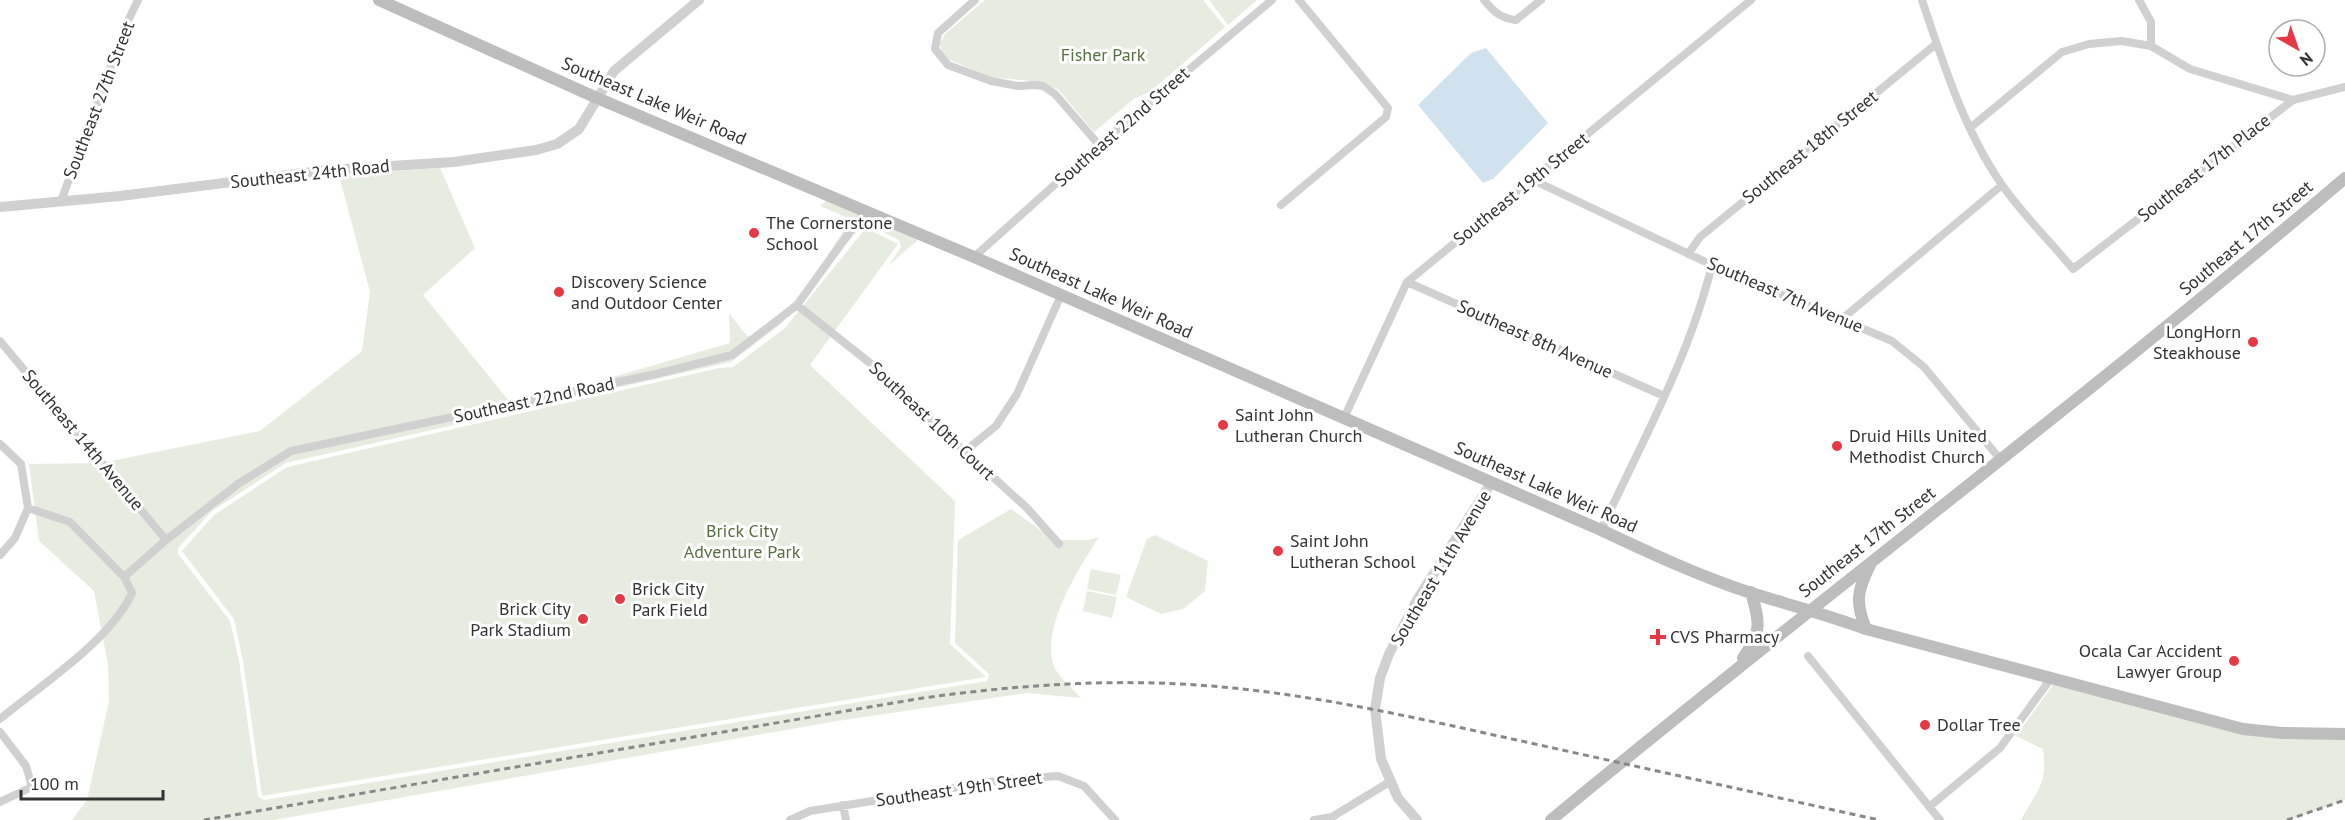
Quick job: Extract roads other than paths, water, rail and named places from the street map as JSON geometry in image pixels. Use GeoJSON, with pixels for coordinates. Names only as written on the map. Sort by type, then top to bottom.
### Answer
{"type":"FeatureCollection","features":[{"type":"Feature","properties":{"kind":"main road","name":"Southeast Lake Weir Road"},"geometry":{"type":"LineString","coordinates":[[379,0],[597,98],[974,257],[1601,530],[1670,563],[1866,629],[2243,729],[2282,733],[2345,734]]}},
{"type":"Feature","properties":{"kind":"main road","name":"Southeast 17th Street"},"geometry":{"type":"LineString","coordinates":[[1551,820],[1735,668],[2260,250],[2345,178]]}},
{"type":"Feature","properties":{"kind":"main road"},"geometry":{"type":"LineString","coordinates":[[1866,629],[1860,613],[1858,596],[1861,583],[1874,559]]}},
{"type":"Feature","properties":{"kind":"main road"},"geometry":{"type":"LineString","coordinates":[[1735,668],[1758,633],[1759,622],[1751,592]]}},
{"type":"Feature","properties":{"kind":"street","name":"Southeast 27th Street"},"geometry":{"type":"LineString","coordinates":[[61,201],[127,23],[138,0]]}},
{"type":"Feature","properties":{"kind":"street","name":"Southeast 24th Road"},"geometry":{"type":"LineString","coordinates":[[0,207],[120,196],[328,170],[454,162],[536,150],[557,144],[579,129],[614,71],[699,0]]}},
{"type":"Feature","properties":{"kind":"street"},"geometry":{"type":"LineString","coordinates":[[975,0],[938,33],[935,49],[948,65],[991,81],[1018,86],[1035,84],[1043,86],[1055,94],[1099,145]]}},
{"type":"Feature","properties":{"kind":"street","name":"Southeast 22nd Street"},"geometry":{"type":"LineString","coordinates":[[974,257],[1099,145],[1272,0]]}},
{"type":"Feature","properties":{"kind":"street"},"geometry":{"type":"LineString","coordinates":[[1281,205],[1386,117],[1388,108],[1299,0]]}},
{"type":"Feature","properties":{"kind":"street"},"geometry":{"type":"LineString","coordinates":[[1484,0],[1495,13],[1504,19],[1516,20],[1541,0]]}},
{"type":"Feature","properties":{"kind":"street","name":"Southeast 19th Street"},"geometry":{"type":"LineString","coordinates":[[1344,418],[1407,282],[1751,0]]}},
{"type":"Feature","properties":{"kind":"street"},"geometry":{"type":"LineString","coordinates":[[1842,319],[2002,185],[1970,129],[1936,44],[1922,0]]}},
{"type":"Feature","properties":{"kind":"street"},"geometry":{"type":"LineString","coordinates":[[2139,0],[2151,22],[2151,46]]}},
{"type":"Feature","properties":{"kind":"street"},"geometry":{"type":"LineString","coordinates":[[1970,129],[2062,52],[2100,43],[2122,42],[2151,46],[2190,69],[2293,100]]}},
{"type":"Feature","properties":{"kind":"street","name":"Southeast 18th Street"},"geometry":{"type":"LineString","coordinates":[[1688,254],[1700,237],[1936,44]]}},
{"type":"Feature","properties":{"kind":"street","name":"Southeast 17th Place"},"geometry":{"type":"LineString","coordinates":[[2002,185],[2073,269],[2293,100],[2345,87]]}},
{"type":"Feature","properties":{"kind":"street","name":"Southeast 7th Avenue"},"geometry":{"type":"LineString","coordinates":[[1533,180],[1712,265],[1892,341],[1924,367],[2000,459]]}},
{"type":"Feature","properties":{"kind":"street","name":"Southeast 22nd Road"},"geometry":{"type":"LineString","coordinates":[[124,577],[166,540],[238,484],[291,452],[656,374],[732,355],[797,305],[865,211]]}},
{"type":"Feature","properties":{"kind":"street"},"geometry":{"type":"LineString","coordinates":[[1601,530],[1664,396],[1702,306],[1712,265]]}},
{"type":"Feature","properties":{"kind":"street","name":"Southeast 8th Avenue"},"geometry":{"type":"LineString","coordinates":[[1407,282],[1664,396]]}},
{"type":"Feature","properties":{"kind":"street"},"geometry":{"type":"LineString","coordinates":[[965,451],[996,426],[1017,394],[1060,295]]}},
{"type":"Feature","properties":{"kind":"street","name":"Southeast 10th Court"},"geometry":{"type":"LineString","coordinates":[[797,305],[890,379],[1028,509],[1059,544]]}},
{"type":"Feature","properties":{"kind":"street","name":"Southeast 14th Avenue"},"geometry":{"type":"LineString","coordinates":[[0,340],[166,540]]}},
{"type":"Feature","properties":{"kind":"street"},"geometry":{"type":"LineString","coordinates":[[0,444],[21,464],[28,508],[15,538],[0,555]]}},
{"type":"Feature","properties":{"kind":"street","name":"Southeast 11th Avenue"},"geometry":{"type":"LineString","coordinates":[[1417,820],[1398,798],[1381,759],[1375,709],[1380,678],[1389,654],[1417,600],[1491,483]]}},
{"type":"Feature","properties":{"kind":"street"},"geometry":{"type":"LineString","coordinates":[[0,719],[105,633],[125,608],[132,593],[124,577],[70,522],[28,508]]}},
{"type":"Feature","properties":{"kind":"street"},"geometry":{"type":"LineString","coordinates":[[1808,656],[1940,820]]}},
{"type":"Feature","properties":{"kind":"street"},"geometry":{"type":"LineString","coordinates":[[1929,807],[2000,748],[2052,677]]}},
{"type":"Feature","properties":{"kind":"street"},"geometry":{"type":"LineString","coordinates":[[0,732],[26,766],[32,787],[0,802]]}},
{"type":"Feature","properties":{"kind":"street","name":"Southeast 19th Street"},"geometry":{"type":"LineString","coordinates":[[790,820],[810,811],[843,805],[1003,780],[1058,776],[1084,786],[1115,820]]}},
{"type":"Feature","properties":{"kind":"street"},"geometry":{"type":"LineString","coordinates":[[1314,820],[1332,817],[1391,781]]}},
{"type":"Feature","properties":{"kind":"street"},"geometry":{"type":"LineString","coordinates":[[843,805],[846,820]]}},
{"type":"Feature","properties":{"kind":"water"},"geometry":{"type":"Polygon","coordinates":[[[1486,48],[1548,123],[1493,179],[1483,183],[1418,105],[1471,53],[1486,48]]]}},
{"type":"Feature","properties":{"kind":"railway"},"geometry":{"type":"LineString","coordinates":[[204,820],[923,698],[1030,686],[1102,683],[1210,686],[1362,707],[1879,820]]}},
{"type":"Feature","properties":{"kind":"railway"},"geometry":{"type":"LineString","coordinates":[[2287,820],[2345,800]]}},
{"type":"Feature","properties":{"kind":"place","name":"The Cornerstone School"},"geometry":{"type":"Point","coordinates":[754,233]}},
{"type":"Feature","properties":{"kind":"place","name":"Discovery Science and Outdoor Center"},"geometry":{"type":"Point","coordinates":[559,292]}},
{"type":"Feature","properties":{"kind":"place","name":"LongHorn Steakhouse"},"geometry":{"type":"Point","coordinates":[2253,342]}},
{"type":"Feature","properties":{"kind":"place","name":"Saint John Lutheran Church"},"geometry":{"type":"Point","coordinates":[1223,425]}},
{"type":"Feature","properties":{"kind":"place","name":"Druid Hills United Methodist Church"},"geometry":{"type":"Point","coordinates":[1837,446]}},
{"type":"Feature","properties":{"kind":"place","name":"Saint John Lutheran School"},"geometry":{"type":"Point","coordinates":[1278,551]}},
{"type":"Feature","properties":{"kind":"place","name":"Brick City Park Field"},"geometry":{"type":"Point","coordinates":[620,599]}},
{"type":"Feature","properties":{"kind":"place","name":"Brick City Park Stadium"},"geometry":{"type":"Point","coordinates":[583,619]}},
{"type":"Feature","properties":{"kind":"place","name":"CVS Pharmacy"},"geometry":{"type":"Point","coordinates":[1658,637]}},
{"type":"Feature","properties":{"kind":"place","name":"Ocala Car Accident Lawyer Group"},"geometry":{"type":"Point","coordinates":[2234,661]}},
{"type":"Feature","properties":{"kind":"place","name":"Dollar Tree"},"geometry":{"type":"Point","coordinates":[1925,725]}},
{"type":"Feature","properties":{"kind":"park label","name":"Fisher Park"},"geometry":{"type":"Point","coordinates":[1103,55]}},
{"type":"Feature","properties":{"kind":"park label","name":"Brick City Adventure Park"},"geometry":{"type":"Point","coordinates":[742,541]}}]}
